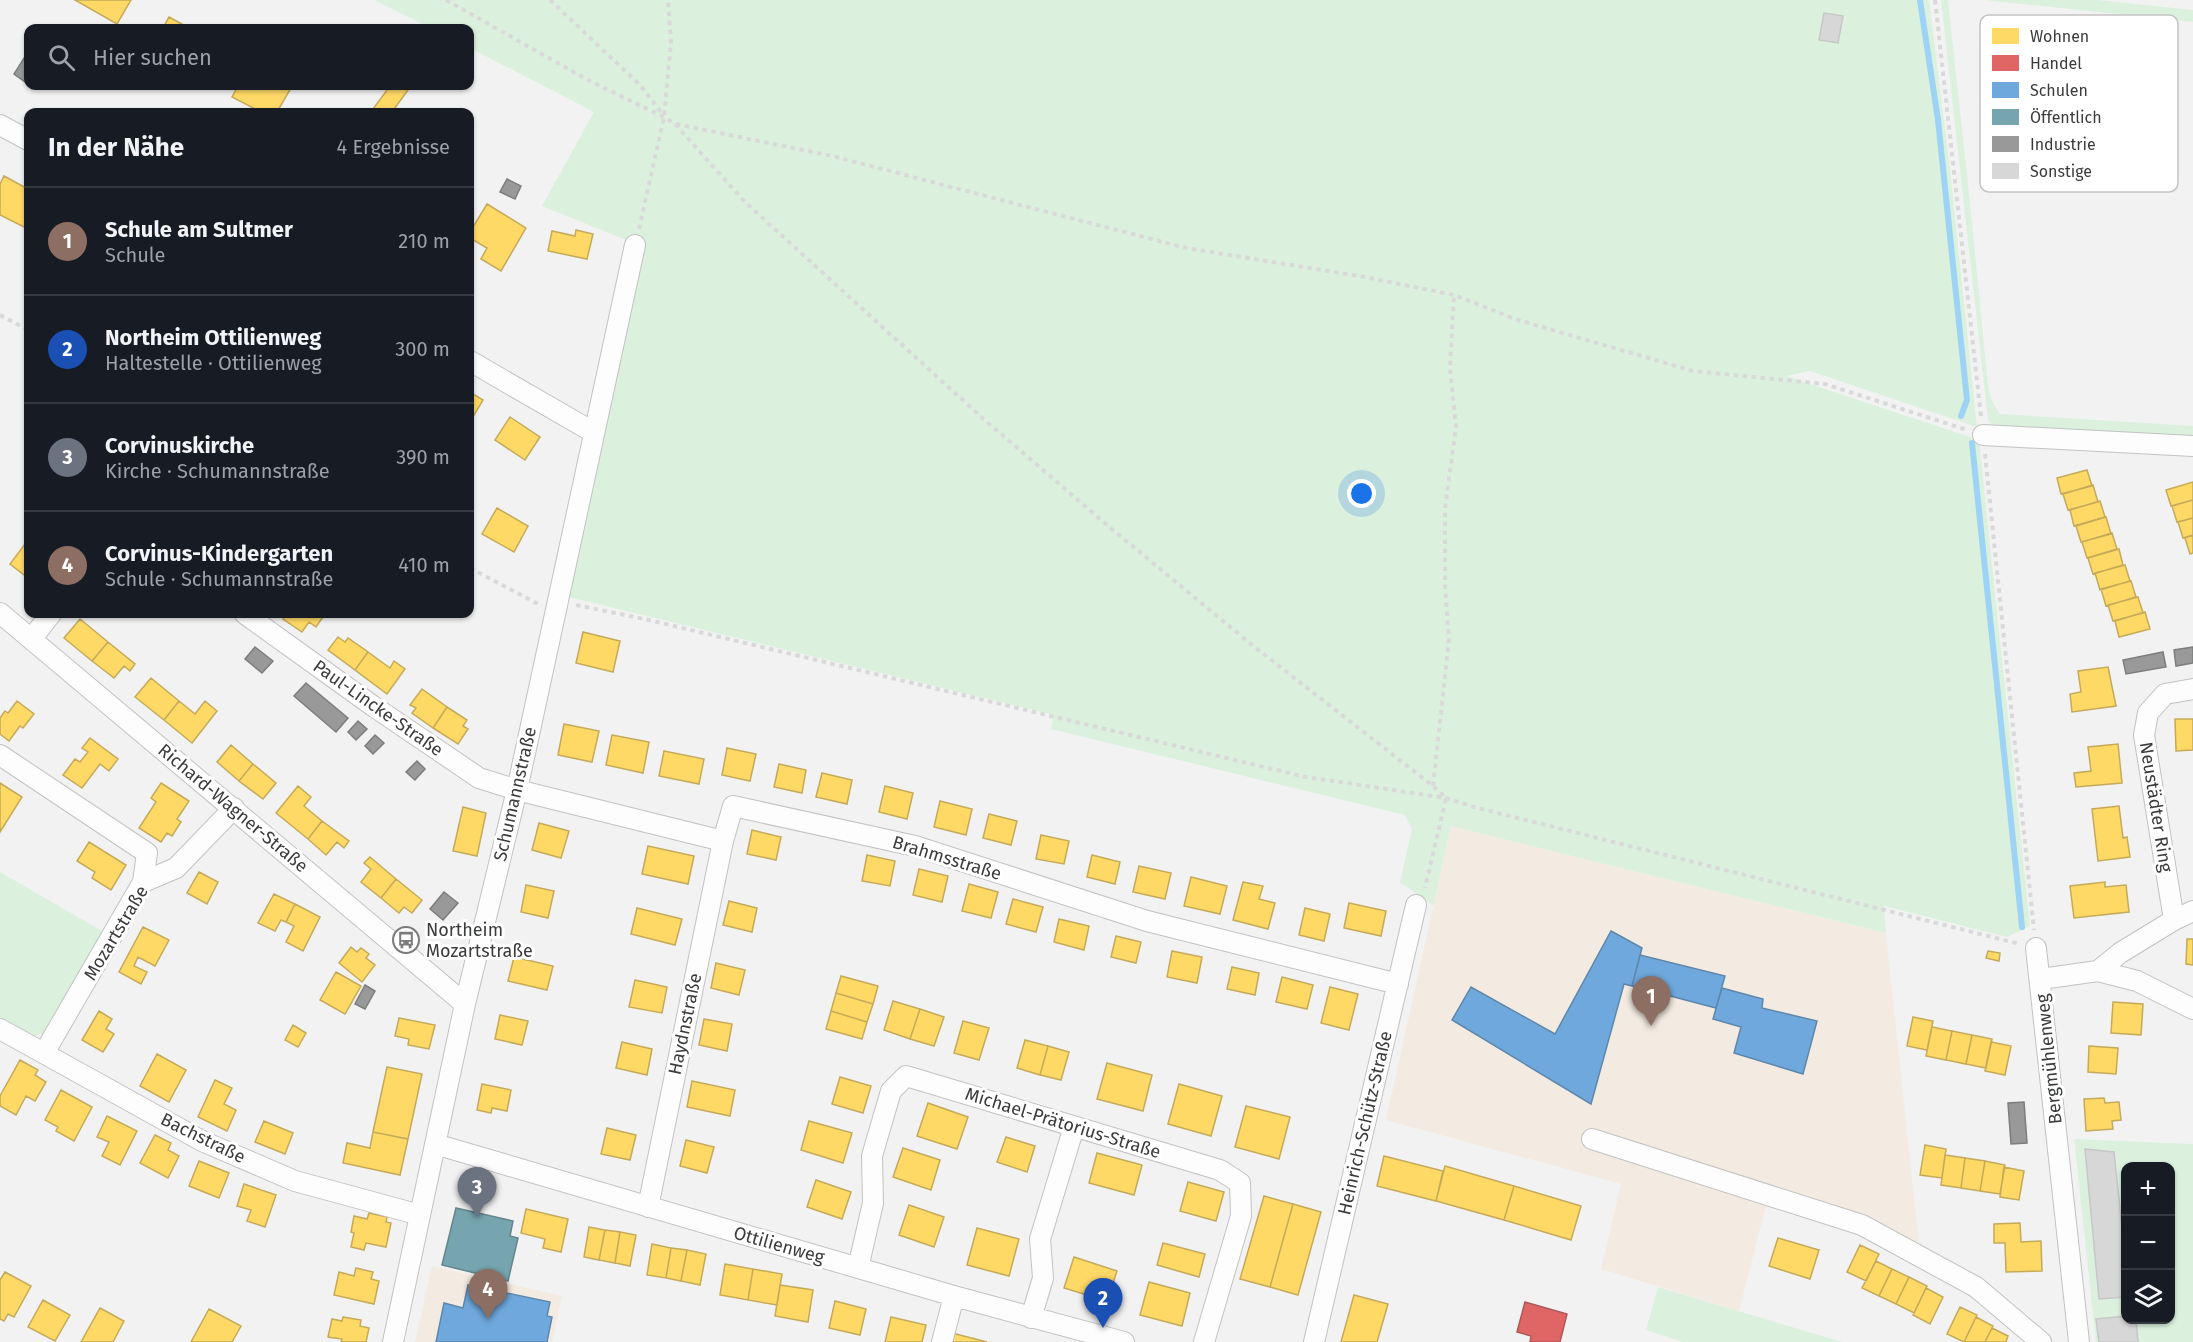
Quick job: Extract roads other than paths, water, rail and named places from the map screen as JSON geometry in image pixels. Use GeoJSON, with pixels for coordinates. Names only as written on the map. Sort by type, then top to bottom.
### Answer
{"type":"FeatureCollection","features":[{"type":"Feature","properties":{"kind":"street"},"geometry":{"type":"LineString","coordinates":[[0,125],[24,138]]}},
{"type":"Feature","properties":{"kind":"street","name":"Schumannstraße"},"geometry":{"type":"LineString","coordinates":[[393,1342],[465,1004],[517,790],[635,244]]}},
{"type":"Feature","properties":{"kind":"street"},"geometry":{"type":"LineString","coordinates":[[474,363],[593,432]]}},
{"type":"Feature","properties":{"kind":"street"},"geometry":{"type":"LineString","coordinates":[[1983,435],[2193,446]]}},
{"type":"Feature","properties":{"kind":"street","name":"Richard-Wagner-Straße"},"geometry":{"type":"LineString","coordinates":[[0,613],[465,1004]]}},
{"type":"Feature","properties":{"kind":"street"},"geometry":{"type":"LineString","coordinates":[[32,638],[48,618]]}},
{"type":"Feature","properties":{"kind":"street","name":"Paul-Lincke-Straße"},"geometry":{"type":"LineString","coordinates":[[251,618],[373,706],[479,778],[517,790]]}},
{"type":"Feature","properties":{"kind":"street","name":"Neustädter Ring"},"geometry":{"type":"LineString","coordinates":[[2174,920],[2144,735],[2148,713],[2165,694],[2193,689]]}},
{"type":"Feature","properties":{"kind":"street"},"geometry":{"type":"LineString","coordinates":[[0,755],[147,853],[144,882]]}},
{"type":"Feature","properties":{"kind":"street"},"geometry":{"type":"LineString","coordinates":[[517,790],[723,841]]}},
{"type":"Feature","properties":{"kind":"street","name":"Brahmsstraße"},"geometry":{"type":"LineString","coordinates":[[723,841],[733,807],[756,811],[915,846],[1147,921],[1398,984]]}},
{"type":"Feature","properties":{"kind":"street","name":"Mozartstraße"},"geometry":{"type":"LineString","coordinates":[[44,1053],[144,882],[176,868],[234,808]]}},
{"type":"Feature","properties":{"kind":"street","name":"Haydnstraße"},"geometry":{"type":"LineString","coordinates":[[648,1207],[723,841]]}},
{"type":"Feature","properties":{"kind":"street","name":"Heinrich-Schütz-Straße"},"geometry":{"type":"LineString","coordinates":[[1314,1342],[1420,896]]}},
{"type":"Feature","properties":{"kind":"street"},"geometry":{"type":"LineString","coordinates":[[2098,971],[2120,953],[2193,911]]}},
{"type":"Feature","properties":{"kind":"street","name":"Bergmühlenweg"},"geometry":{"type":"LineString","coordinates":[[2036,948],[2079,1342]]}},
{"type":"Feature","properties":{"kind":"street"},"geometry":{"type":"LineString","coordinates":[[2041,979],[2098,971],[2137,981],[2193,1009]]}},
{"type":"Feature","properties":{"kind":"street","name":"Bachstraße"},"geometry":{"type":"LineString","coordinates":[[0,1029],[202,1141],[295,1181],[420,1215]]}},
{"type":"Feature","properties":{"kind":"street","name":"Michael-Prätorius-Straße"},"geometry":{"type":"LineString","coordinates":[[858,1268],[873,1203],[872,1156],[891,1091],[906,1076],[1220,1170],[1240,1183],[1241,1216],[1204,1342]]}},
{"type":"Feature","properties":{"kind":"street"},"geometry":{"type":"LineString","coordinates":[[1031,1318],[1043,1278],[1040,1239],[1074,1127]]}},
{"type":"Feature","properties":{"kind":"street"},"geometry":{"type":"LineString","coordinates":[[1592,1139],[1862,1225],[1976,1287],[2041,1342]]}},
{"type":"Feature","properties":{"kind":"street","name":"Ottilienweg"},"geometry":{"type":"LineString","coordinates":[[435,1144],[954,1296],[1124,1342]]}},
{"type":"Feature","properties":{"kind":"street"},"geometry":{"type":"LineString","coordinates":[[942,1342],[954,1296]]}},
{"type":"Feature","properties":{"kind":"waterway"},"geometry":{"type":"LineString","coordinates":[[1920,0],[1938,120],[1967,400],[1961,416]]}},
{"type":"Feature","properties":{"kind":"waterway"},"geometry":{"type":"LineString","coordinates":[[1972,443],[2022,927]]}},
{"type":"Feature","properties":{"kind":"place","name":"Northeim Mozartstraße"},"geometry":{"type":"Point","coordinates":[406,940]}},
{"type":"Feature","properties":{"kind":"place","name":"Schule am Sultmer"},"geometry":{"type":"Point","coordinates":[1651,1026]}},
{"type":"Feature","properties":{"kind":"place","name":"Corvinuskirche"},"geometry":{"type":"Point","coordinates":[477,1217]}},
{"type":"Feature","properties":{"kind":"place","name":"Corvinus-Kindergarten"},"geometry":{"type":"Point","coordinates":[488,1319]}},
{"type":"Feature","properties":{"kind":"place","name":"Northeim Ottilienweg"},"geometry":{"type":"Point","coordinates":[1103,1328]}}]}
